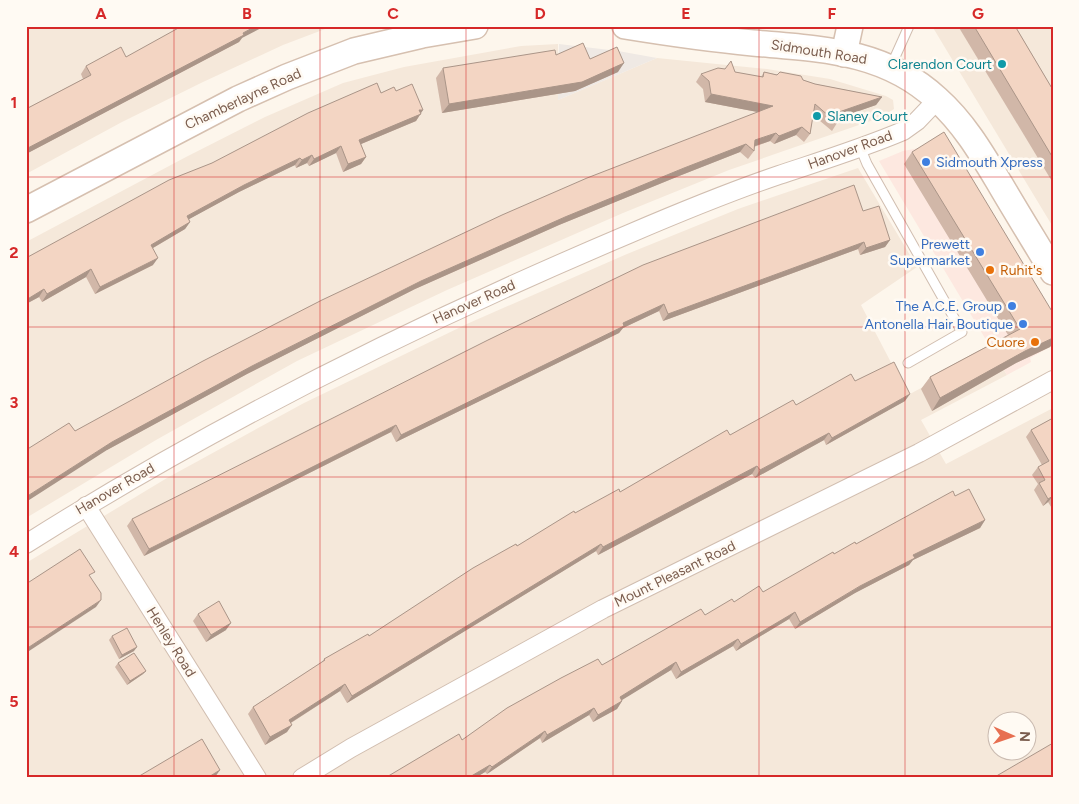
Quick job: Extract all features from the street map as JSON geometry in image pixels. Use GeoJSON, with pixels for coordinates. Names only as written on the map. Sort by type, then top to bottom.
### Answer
{"type":"FeatureCollection","features":[{"type":"Feature","properties":{"kind":"street","name":"Chamberlayne Road"},"geometry":{"type":"LineString","coordinates":[[26,210],[238,99],[287,77],[392,37],[475,26]]}},
{"type":"Feature","properties":{"kind":"street"},"geometry":{"type":"LineString","coordinates":[[625,26],[661,29]]}},
{"type":"Feature","properties":{"kind":"street"},"geometry":{"type":"LineString","coordinates":[[844,54],[850,26]]}},
{"type":"Feature","properties":{"kind":"street","name":"Sidmouth Road"},"geometry":{"type":"LineString","coordinates":[[661,29],[796,36],[844,54],[891,66],[915,80],[938,99],[979,149],[1053,272]]}},
{"type":"Feature","properties":{"kind":"street","name":"Hanover Road"},"geometry":{"type":"LineString","coordinates":[[26,544],[86,506],[298,388],[449,312],[640,229],[776,176],[860,148],[903,131],[918,121],[938,99]]}},
{"type":"Feature","properties":{"kind":"street","name":"Mount Pleasant Road"},"geometry":{"type":"LineString","coordinates":[[302,778],[351,748],[604,609],[919,453],[1053,380]]}},
{"type":"Feature","properties":{"kind":"street","name":"Henley Road"},"geometry":{"type":"LineString","coordinates":[[86,506],[257,778]]}},
{"type":"Feature","properties":{"kind":"lane"},"geometry":{"type":"LineString","coordinates":[[891,66],[909,26]]}},
{"type":"Feature","properties":{"kind":"lane"},"geometry":{"type":"LineString","coordinates":[[860,148],[867,164],[962,332],[908,363]]}},
{"type":"Feature","properties":{"kind":"shaded area"},"geometry":{"type":"Polygon","coordinates":[[[26,26],[333,26],[283,45],[203,82],[122,122],[26,174],[26,26]]]}},
{"type":"Feature","properties":{"kind":"shaded area"},"geometry":{"type":"Polygon","coordinates":[[[932,26],[1053,26],[1053,227],[1024,179],[932,26]]]}},
{"type":"Feature","properties":{"kind":"shaded area"},"geometry":{"type":"Polygon","coordinates":[[[558,44],[558,100],[657,58],[767,69],[830,79],[886,96],[893,100],[894,109],[882,117],[729,170],[623,213],[447,290],[297,361],[156,440],[26,518],[26,242],[265,117],[343,83],[404,67],[521,46],[558,44]]]}},
{"type":"Feature","properties":{"kind":"shaded area"},"geometry":{"type":"Polygon","coordinates":[[[559,44],[618,51],[657,58],[558,100],[559,44]]]}},
{"type":"Feature","properties":{"kind":"shaded area"},"geometry":{"type":"Polygon","coordinates":[[[931,146],[1052,338],[1050,347],[1030,358],[1031,362],[1007,375],[879,161],[903,151],[931,146]]]}},
{"type":"Feature","properties":{"kind":"shaded area"},"geometry":{"type":"Polygon","coordinates":[[[858,168],[917,267],[861,305],[908,395],[992,350],[1007,375],[921,420],[946,464],[1053,408],[1053,778],[26,778],[26,563],[167,478],[304,403],[469,323],[627,254],[738,209],[858,168]]]}},
{"type":"Feature","properties":{"kind":"building"},"geometry":{"type":"Polygon","coordinates":[[[182,26],[256,26],[243,33],[244,35],[26,149],[26,109],[91,75],[86,66],[121,47],[126,57],[182,26]]]}},
{"type":"Feature","properties":{"kind":"building","name":"Clarendon Court"},"geometry":{"type":"Polygon","coordinates":[[[974,26],[1015,26],[1053,90],[1053,158],[974,26]]]}},
{"type":"Feature","properties":{"kind":"building"},"geometry":{"type":"Polygon","coordinates":[[[583,43],[590,59],[617,47],[624,63],[582,82],[449,104],[443,68],[555,50],[556,55],[583,43]]]}},
{"type":"Feature","properties":{"kind":"building"},"geometry":{"type":"Polygon","coordinates":[[[731,61],[735,72],[763,77],[764,72],[777,75],[780,72],[801,76],[803,80],[815,84],[882,97],[839,112],[837,123],[815,104],[810,134],[802,127],[779,136],[776,133],[755,140],[754,151],[746,144],[684,168],[565,217],[421,281],[252,366],[112,442],[26,497],[26,450],[69,423],[75,431],[203,361],[322,300],[502,215],[587,178],[773,106],[711,94],[709,81],[701,74],[718,68],[725,69],[731,61]]]}},
{"type":"Feature","properties":{"kind":"building"},"geometry":{"type":"Polygon","coordinates":[[[377,83],[381,93],[394,87],[396,91],[412,84],[423,110],[419,110],[421,114],[359,140],[366,157],[348,164],[341,146],[314,159],[312,155],[302,160],[300,158],[244,185],[187,216],[190,222],[151,245],[158,258],[100,287],[91,269],[47,294],[44,289],[26,300],[26,258],[169,180],[212,163],[308,113],[377,83]]]}},
{"type":"Feature","properties":{"kind":"building"},"geometry":{"type":"Polygon","coordinates":[[[944,132],[1053,313],[1053,338],[1025,351],[940,398],[930,377],[1020,329],[912,152],[944,132]]]}},
{"type":"Feature","properties":{"kind":"building"},"geometry":{"type":"Polygon","coordinates":[[[854,185],[863,211],[879,206],[890,240],[866,248],[864,242],[668,314],[664,304],[623,323],[624,326],[401,435],[396,425],[149,549],[132,519],[488,340],[643,265],[854,185]]]}},
{"type":"Feature","properties":{"kind":"building"},"geometry":{"type":"Polygon","coordinates":[[[894,362],[910,394],[832,438],[829,433],[760,470],[757,466],[603,547],[601,544],[352,696],[345,684],[289,720],[292,725],[270,737],[253,707],[324,659],[368,634],[369,636],[473,568],[516,544],[517,546],[574,511],[575,513],[619,489],[620,492],[727,430],[730,435],[793,400],[796,405],[851,374],[855,381],[894,362]]]}},
{"type":"Feature","properties":{"kind":"building"},"geometry":{"type":"Polygon","coordinates":[[[1053,418],[1053,496],[1048,499],[1039,483],[1045,480],[1038,467],[1049,461],[1031,430],[1053,418]]]}},
{"type":"Feature","properties":{"kind":"building"},"geometry":{"type":"Polygon","coordinates":[[[969,489],[985,520],[913,555],[915,558],[860,586],[800,622],[795,612],[741,644],[738,639],[681,672],[676,662],[620,697],[622,701],[598,715],[594,708],[547,735],[545,731],[492,767],[490,765],[468,778],[385,778],[459,734],[462,740],[507,708],[598,659],[602,665],[701,609],[705,615],[732,599],[734,602],[759,586],[763,592],[833,552],[834,554],[855,542],[856,544],[953,491],[955,496],[969,489]]]}},
{"type":"Feature","properties":{"kind":"building"},"geometry":{"type":"Polygon","coordinates":[[[80,549],[95,572],[89,575],[101,593],[101,600],[26,649],[26,584],[80,549]]]}},
{"type":"Feature","properties":{"kind":"building"},"geometry":{"type":"Polygon","coordinates":[[[219,601],[231,623],[211,635],[198,614],[219,601]]]}},
{"type":"Feature","properties":{"kind":"building"},"geometry":{"type":"Polygon","coordinates":[[[127,628],[137,647],[122,655],[112,636],[127,628]]]}},
{"type":"Feature","properties":{"kind":"building"},"geometry":{"type":"Polygon","coordinates":[[[134,653],[146,671],[130,681],[118,663],[134,653]]]}},
{"type":"Feature","properties":{"kind":"building"},"geometry":{"type":"Polygon","coordinates":[[[202,739],[220,770],[207,778],[136,778],[202,739]]]}},
{"type":"Feature","properties":{"kind":"building"},"geometry":{"type":"Polygon","coordinates":[[[1053,743],[1053,778],[993,778],[1020,762],[1036,762],[1036,753],[1053,743]]]}},
{"type":"Feature","properties":{"kind":"place","name":"Clarendon Court"},"geometry":{"type":"Point","coordinates":[1002,64]}},
{"type":"Feature","properties":{"kind":"place","name":"Slaney Court"},"geometry":{"type":"Point","coordinates":[817,116]}},
{"type":"Feature","properties":{"kind":"place","name":"Sidmouth Xpress"},"geometry":{"type":"Point","coordinates":[926,162]}},
{"type":"Feature","properties":{"kind":"place","name":"Prewett Supermarket"},"geometry":{"type":"Point","coordinates":[980,252]}},
{"type":"Feature","properties":{"kind":"place","name":"Ruhit's"},"geometry":{"type":"Point","coordinates":[990,270]}},
{"type":"Feature","properties":{"kind":"place","name":"The A.C.E. Group"},"geometry":{"type":"Point","coordinates":[1012,306]}},
{"type":"Feature","properties":{"kind":"place","name":"Antonella Hair Boutique"},"geometry":{"type":"Point","coordinates":[1023,324]}},
{"type":"Feature","properties":{"kind":"place","name":"Cuore"},"geometry":{"type":"Point","coordinates":[1035,342]}}]}
